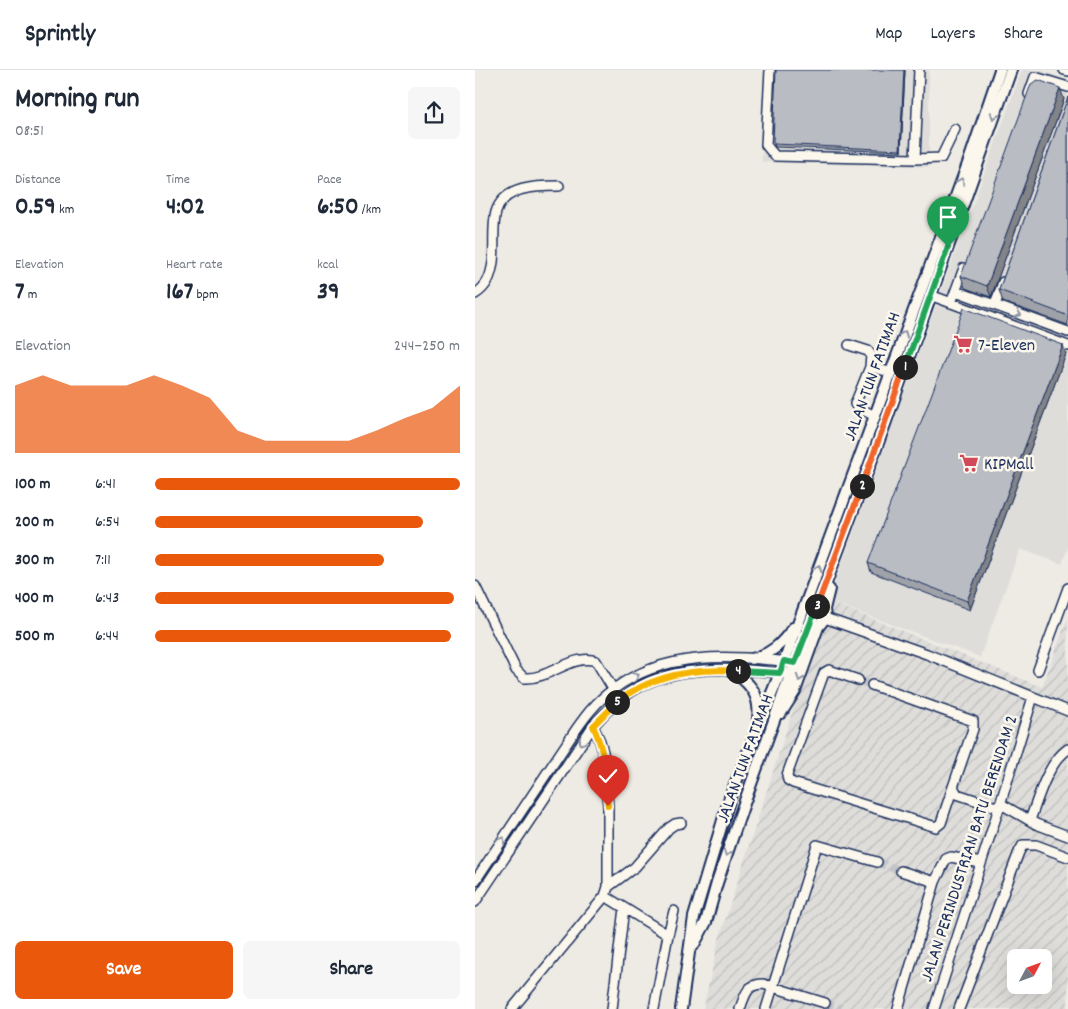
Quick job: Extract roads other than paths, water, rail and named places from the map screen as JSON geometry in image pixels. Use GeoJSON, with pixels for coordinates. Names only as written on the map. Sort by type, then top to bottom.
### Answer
{"type":"FeatureCollection","features":[{"type":"Feature","properties":{"kind":"main road","name":"JALAN TUN FATIMAH"},"geometry":{"type":"LineString","coordinates":[[681,1009],[691,949],[694,917],[730,797],[780,673],[969,161],[1000,70]]}},
{"type":"Feature","properties":{"kind":"main road","name":"JALAN TUN FATIMAH"},"geometry":{"type":"LineString","coordinates":[[691,949],[706,922],[723,864],[795,663],[827,583],[885,424],[1011,70]]}},
{"type":"Feature","properties":{"kind":"main road"},"geometry":{"type":"LineString","coordinates":[[776,719],[795,691],[818,627],[825,618],[824,609],[829,587],[827,583]]}},
{"type":"Feature","properties":{"kind":"main road"},"geometry":{"type":"LineString","coordinates":[[752,659],[769,653],[777,647],[801,614]]}},
{"type":"Feature","properties":{"kind":"main road"},"geometry":{"type":"LineString","coordinates":[[730,670],[749,684],[755,693],[759,712],[757,727]]}},
{"type":"Feature","properties":{"kind":"street"},"geometry":{"type":"LineString","coordinates":[[770,70],[766,146],[775,156],[941,158],[955,129]]}},
{"type":"Feature","properties":{"kind":"street"},"geometry":{"type":"LineString","coordinates":[[915,159],[919,70]]}},
{"type":"Feature","properties":{"kind":"street"},"geometry":{"type":"LineString","coordinates":[[1064,70],[1068,71]]}},
{"type":"Feature","properties":{"kind":"street"},"geometry":{"type":"LineString","coordinates":[[1025,105],[1035,77],[1068,87]]}},
{"type":"Feature","properties":{"kind":"street"},"geometry":{"type":"LineString","coordinates":[[475,294],[488,281],[492,270],[496,212],[501,202],[511,194],[522,189],[536,186],[559,186]]}},
{"type":"Feature","properties":{"kind":"street"},"geometry":{"type":"LineString","coordinates":[[951,303],[966,263]]}},
{"type":"Feature","properties":{"kind":"street"},"geometry":{"type":"LineString","coordinates":[[995,305],[1008,269]]}},
{"type":"Feature","properties":{"kind":"street"},"geometry":{"type":"LineString","coordinates":[[956,291],[1068,332]]}},
{"type":"Feature","properties":{"kind":"street"},"geometry":{"type":"LineString","coordinates":[[930,295],[1068,346]]}},
{"type":"Feature","properties":{"kind":"street"},"geometry":{"type":"LineString","coordinates":[[849,345],[868,351],[871,355],[870,367],[855,404],[875,416]]}},
{"type":"Feature","properties":{"kind":"street"},"geometry":{"type":"LineString","coordinates":[[870,367],[890,372]]}},
{"type":"Feature","properties":{"kind":"street"},"geometry":{"type":"LineString","coordinates":[[475,586],[516,670],[524,678],[538,677],[589,658],[596,660],[613,689]]}},
{"type":"Feature","properties":{"kind":"street"},"geometry":{"type":"LineString","coordinates":[[1038,670],[1068,588]]}},
{"type":"Feature","properties":{"kind":"street"},"geometry":{"type":"LineString","coordinates":[[825,618],[927,654],[1068,711]]}},
{"type":"Feature","properties":{"kind":"street"},"geometry":{"type":"LineString","coordinates":[[475,881],[571,737],[590,712],[613,689],[632,677],[672,662],[688,659],[726,657],[795,663]]}},
{"type":"Feature","properties":{"kind":"street"},"geometry":{"type":"LineString","coordinates":[[475,902],[593,726],[610,708],[642,685],[661,677],[730,670],[791,675]]}},
{"type":"Feature","properties":{"kind":"street"},"geometry":{"type":"LineString","coordinates":[[858,680],[829,670],[824,673],[787,775],[789,780],[793,783],[936,827],[941,823],[973,729],[973,722],[872,685]]}},
{"type":"Feature","properties":{"kind":"street","name":"JALAN PERINDUSTRIAN BATU BERENDAM 2"},"geometry":{"type":"LineString","coordinates":[[934,1009],[1033,698]]}},
{"type":"Feature","properties":{"kind":"street"},"geometry":{"type":"LineString","coordinates":[[593,726],[603,752],[607,797],[607,892],[624,908],[668,934]]}},
{"type":"Feature","properties":{"kind":"street"},"geometry":{"type":"LineString","coordinates":[[1029,820],[1046,778],[1061,754],[1068,749]]}},
{"type":"Feature","properties":{"kind":"street"},"geometry":{"type":"LineString","coordinates":[[953,787],[957,794],[1000,806],[1068,836]]}},
{"type":"Feature","properties":{"kind":"street"},"geometry":{"type":"LineString","coordinates":[[512,1009],[607,892],[635,867],[669,828],[681,823]]}},
{"type":"Feature","properties":{"kind":"street"},"geometry":{"type":"LineString","coordinates":[[766,1009],[817,845],[877,862]]}},
{"type":"Feature","properties":{"kind":"street"},"geometry":{"type":"LineString","coordinates":[[959,1009],[1023,845],[1036,845],[1068,857]]}},
{"type":"Feature","properties":{"kind":"street"},"geometry":{"type":"LineString","coordinates":[[898,1009],[935,882],[945,858],[951,857],[981,863]]}},
{"type":"Feature","properties":{"kind":"street"},"geometry":{"type":"LineString","coordinates":[[901,871],[935,882]]}},
{"type":"Feature","properties":{"kind":"street"},"geometry":{"type":"LineString","coordinates":[[612,1009],[624,908]]}},
{"type":"Feature","properties":{"kind":"street"},"geometry":{"type":"LineString","coordinates":[[654,1009],[674,911]]}},
{"type":"Feature","properties":{"kind":"street"},"geometry":{"type":"LineString","coordinates":[[740,1009],[746,992],[756,984],[774,987],[825,1003]]}},
{"type":"Feature","properties":{"kind":"tunnel"},"geometry":{"type":"LineString","coordinates":[[858,680],[872,685]]}},
{"type":"Feature","properties":{"kind":"tunnel"},"geometry":{"type":"LineString","coordinates":[[877,862],[901,871]]}},
{"type":"Feature","properties":{"kind":"tunnel"},"geometry":{"type":"LineString","coordinates":[[825,1003],[841,1009]]}},
{"type":"Feature","properties":{"kind":"place","name":"7-Eleven"},"geometry":{"type":"Point","coordinates":[963,344]}},
{"type":"Feature","properties":{"kind":"place","name":"KIPMall"},"geometry":{"type":"Point","coordinates":[969,463]}}]}
